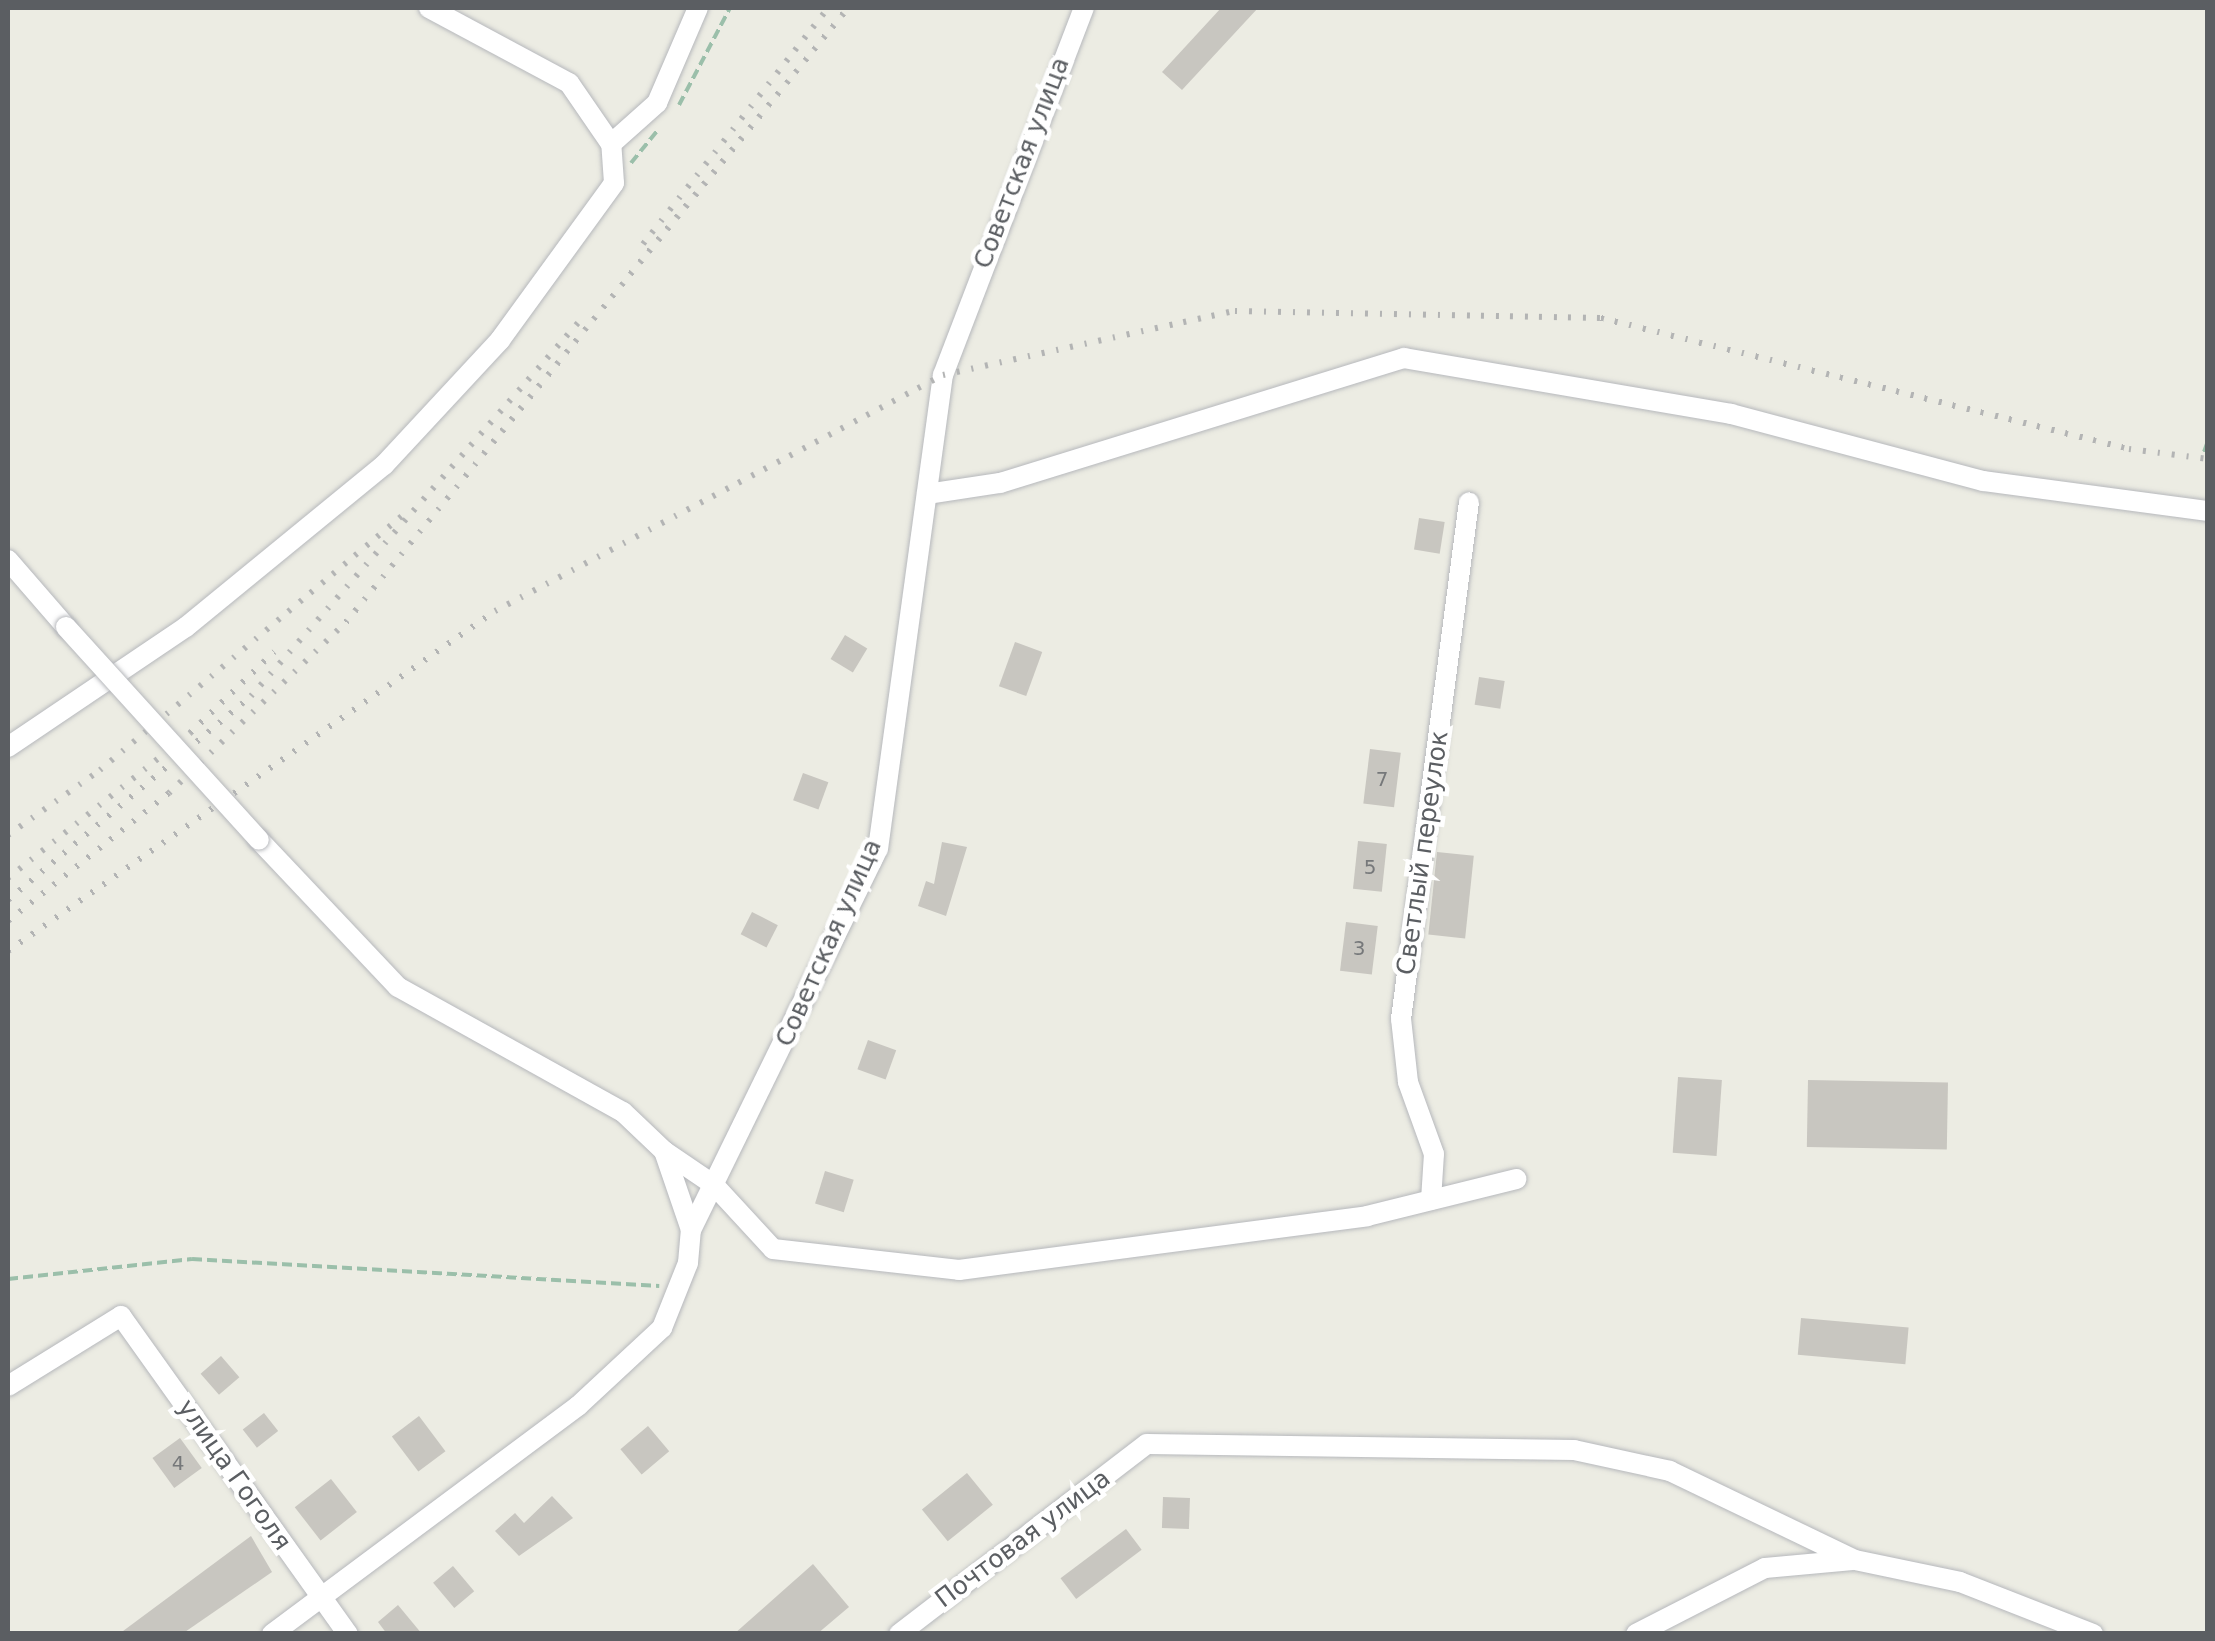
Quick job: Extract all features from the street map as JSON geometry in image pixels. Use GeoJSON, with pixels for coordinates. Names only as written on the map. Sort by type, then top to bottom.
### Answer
{"type":"FeatureCollection","features":[{"type":"Feature","properties":{"kind":"street"},"geometry":{"type":"LineString","coordinates":[[8,747],[186,627],[384,465],[500,340],[614,183],[611,144],[568,83],[428,8]]}},
{"type":"Feature","properties":{"kind":"street"},"geometry":{"type":"LineString","coordinates":[[611,144],[657,102],[698,8]]}},
{"type":"Feature","properties":{"kind":"street","name":"Советская улица"},"geometry":{"type":"LineString","coordinates":[[272,1634],[578,1406],[662,1328],[679,1287],[691,1230],[878,848],[943,374],[1084,8]]}},
{"type":"Feature","properties":{"kind":"street"},"geometry":{"type":"LineString","coordinates":[[927,494],[1000,483],[1404,358],[1731,414],[1983,481],[2208,512]]}},
{"type":"Feature","properties":{"kind":"street","name":"Светлый переулок"},"geometry":{"type":"LineString","coordinates":[[1430,1200],[1434,1154],[1408,1082],[1401,1019],[1469,502]]}},
{"type":"Feature","properties":{"kind":"street"},"geometry":{"type":"LineString","coordinates":[[8,560],[259,840],[398,987],[623,1112],[664,1151],[714,1184],[773,1250],[958,1270],[1367,1216],[1516,1179]]}},
{"type":"Feature","properties":{"kind":"street"},"geometry":{"type":"LineString","coordinates":[[664,1151],[691,1230]]}},
{"type":"Feature","properties":{"kind":"street","name":"улица Гоголя"},"geometry":{"type":"LineString","coordinates":[[8,1386],[122,1316],[348,1634]]}},
{"type":"Feature","properties":{"kind":"street","name":"Почтовая улица"},"geometry":{"type":"LineString","coordinates":[[899,1634],[1147,1444],[1574,1450],[1670,1470],[1855,1560]]}},
{"type":"Feature","properties":{"kind":"street"},"geometry":{"type":"LineString","coordinates":[[1636,1634],[1764,1568],[1855,1560],[1960,1582],[2093,1634]]}},
{"type":"Feature","properties":{"kind":"path"},"geometry":{"type":"LineString","coordinates":[[2204,452],[2208,441]]}},
{"type":"Feature","properties":{"kind":"path"},"geometry":{"type":"LineString","coordinates":[[8,1279],[192,1260],[679,1287]]}},
{"type":"Feature","properties":{"kind":"building"},"geometry":{"type":"Polygon","coordinates":[[[1221,8],[1258,8],[1182,90],[1162,72],[1221,8]]]}},
{"type":"Feature","properties":{"kind":"building"},"geometry":{"type":"Polygon","coordinates":[[[1419,518],[1445,522],[1440,554],[1414,550],[1419,518]]]}},
{"type":"Feature","properties":{"kind":"building"},"geometry":{"type":"Polygon","coordinates":[[[845,635],[867,648],[853,672],[831,659],[845,635]]]}},
{"type":"Feature","properties":{"kind":"building"},"geometry":{"type":"Polygon","coordinates":[[[1015,642],[1042,652],[1026,696],[999,686],[1015,642]]]}},
{"type":"Feature","properties":{"kind":"building"},"geometry":{"type":"Polygon","coordinates":[[[1479,677],[1505,681],[1500,709],[1475,705],[1479,677]]]}},
{"type":"Feature","properties":{"kind":"building"},"geometry":{"type":"Polygon","coordinates":[[[1370,749],[1401,753],[1394,807],[1363,804],[1370,749]]]}},
{"type":"Feature","properties":{"kind":"building"},"geometry":{"type":"Polygon","coordinates":[[[803,773],[828,782],[818,809],[793,800],[803,773]]]}},
{"type":"Feature","properties":{"kind":"building"},"geometry":{"type":"Polygon","coordinates":[[[1358,841],[1387,844],[1382,892],[1353,889],[1358,841]]]}},
{"type":"Feature","properties":{"kind":"building"},"geometry":{"type":"Polygon","coordinates":[[[942,842],[967,847],[946,916],[918,906],[926,881],[934,884],[942,842]]]}},
{"type":"Feature","properties":{"kind":"building"},"geometry":{"type":"Polygon","coordinates":[[[1437,852],[1474,856],[1465,938],[1428,935],[1437,852]]]}},
{"type":"Feature","properties":{"kind":"building"},"geometry":{"type":"Polygon","coordinates":[[[752,912],[778,925],[766,947],[741,934],[752,912]]]}},
{"type":"Feature","properties":{"kind":"building"},"geometry":{"type":"Polygon","coordinates":[[[1346,922],[1378,926],[1372,975],[1340,971],[1346,922]]]}},
{"type":"Feature","properties":{"kind":"building"},"geometry":{"type":"Polygon","coordinates":[[[868,1040],[896,1050],[886,1079],[857,1069],[868,1040]]]}},
{"type":"Feature","properties":{"kind":"building"},"geometry":{"type":"Polygon","coordinates":[[[1678,1077],[1722,1080],[1717,1156],[1673,1153],[1678,1077]]]}},
{"type":"Feature","properties":{"kind":"building"},"geometry":{"type":"Polygon","coordinates":[[[1808,1080],[1948,1082],[1947,1149],[1807,1147],[1808,1080]]]}},
{"type":"Feature","properties":{"kind":"building"},"geometry":{"type":"Polygon","coordinates":[[[825,1171],[854,1180],[844,1212],[815,1204],[825,1171]]]}},
{"type":"Feature","properties":{"kind":"building"},"geometry":{"type":"Polygon","coordinates":[[[1801,1318],[1909,1327],[1905,1364],[1798,1355],[1801,1318]]]}},
{"type":"Feature","properties":{"kind":"building"},"geometry":{"type":"Polygon","coordinates":[[[221,1356],[239,1377],[219,1395],[201,1374],[221,1356]]]}},
{"type":"Feature","properties":{"kind":"building"},"geometry":{"type":"Polygon","coordinates":[[[264,1413],[278,1431],[257,1448],[243,1430],[264,1413]]]}},
{"type":"Feature","properties":{"kind":"building"},"geometry":{"type":"Polygon","coordinates":[[[419,1416],[445,1451],[418,1472],[392,1436],[419,1416]]]}},
{"type":"Feature","properties":{"kind":"building"},"geometry":{"type":"Polygon","coordinates":[[[648,1426],[669,1451],[642,1474],[620,1449],[648,1426]]]}},
{"type":"Feature","properties":{"kind":"building"},"geometry":{"type":"Polygon","coordinates":[[[180,1438],[202,1468],[174,1488],[152,1458],[180,1438]]]}},
{"type":"Feature","properties":{"kind":"building"},"geometry":{"type":"Polygon","coordinates":[[[967,1473],[993,1505],[948,1541],[922,1510],[967,1473]]]}},
{"type":"Feature","properties":{"kind":"building"},"geometry":{"type":"Polygon","coordinates":[[[331,1479],[357,1512],[321,1540],[295,1507],[331,1479]]]}},
{"type":"Feature","properties":{"kind":"building"},"geometry":{"type":"Polygon","coordinates":[[[552,1496],[573,1518],[519,1556],[495,1531],[515,1513],[524,1523],[552,1496]]]}},
{"type":"Feature","properties":{"kind":"building"},"geometry":{"type":"Polygon","coordinates":[[[1163,1497],[1190,1498],[1189,1529],[1162,1528],[1163,1497]]]}},
{"type":"Feature","properties":{"kind":"building"},"geometry":{"type":"Polygon","coordinates":[[[1126,1529],[1142,1550],[1076,1599],[1061,1578],[1126,1529]]]}},
{"type":"Feature","properties":{"kind":"building"},"geometry":{"type":"Polygon","coordinates":[[[251,1536],[272,1572],[182,1634],[119,1634],[251,1536]]]}},
{"type":"Feature","properties":{"kind":"building"},"geometry":{"type":"Polygon","coordinates":[[[813,1564],[849,1607],[817,1634],[734,1634],[813,1564]]]}},
{"type":"Feature","properties":{"kind":"building"},"geometry":{"type":"Polygon","coordinates":[[[453,1566],[474,1591],[454,1608],[433,1583],[453,1566]]]}},
{"type":"Feature","properties":{"kind":"building"},"geometry":{"type":"Polygon","coordinates":[[[398,1605],[422,1634],[387,1634],[378,1622],[398,1605]]]}},
{"type":"Feature","properties":{"kind":"railway"},"geometry":{"type":"LineString","coordinates":[[643,244],[828,8]]}},
{"type":"Feature","properties":{"kind":"railway"},"geometry":{"type":"LineString","coordinates":[[8,921],[169,793],[346,622],[848,8]]}},
{"type":"Feature","properties":{"kind":"railway"},"geometry":{"type":"LineString","coordinates":[[8,951],[495,611],[943,375],[1235,311],[1601,318],[2129,449],[2208,459]]}},
{"type":"Feature","properties":{"kind":"railway"},"geometry":{"type":"LineString","coordinates":[[8,900],[251,696],[583,317]]}},
{"type":"Feature","properties":{"kind":"railway"},"geometry":{"type":"LineString","coordinates":[[8,835],[100,770],[403,515]]}},
{"type":"Feature","properties":{"kind":"railway"},"geometry":{"type":"LineString","coordinates":[[8,878],[190,733],[274,652]]}}]}
